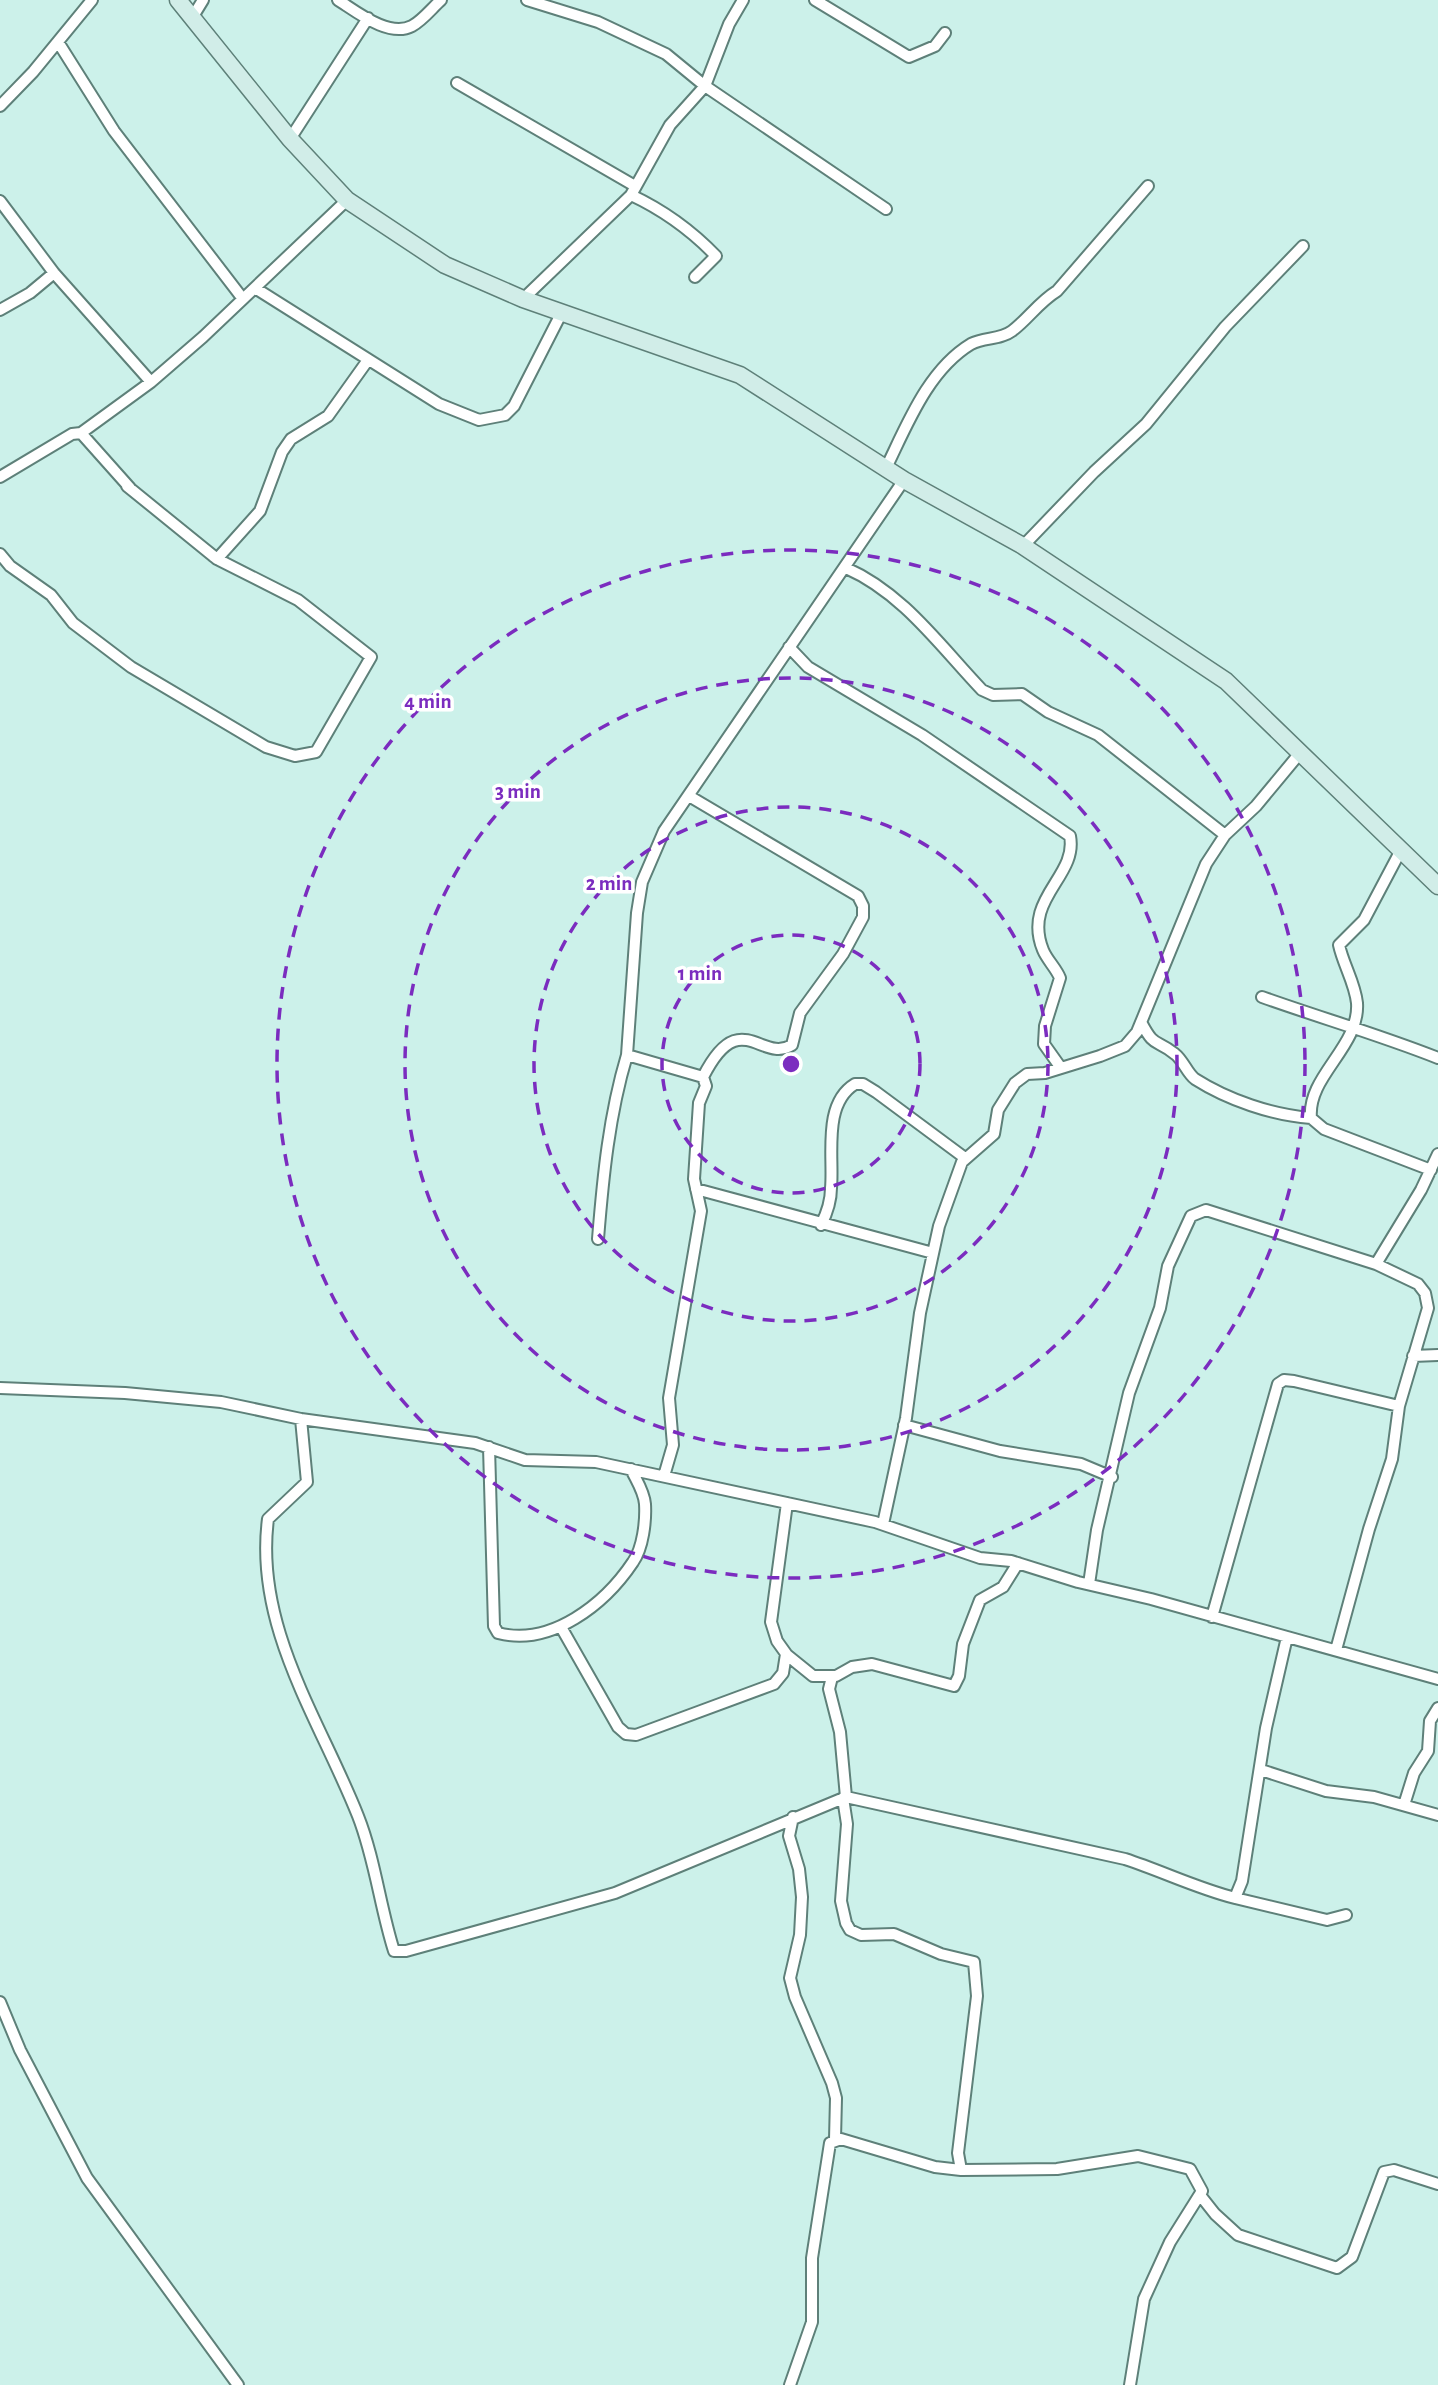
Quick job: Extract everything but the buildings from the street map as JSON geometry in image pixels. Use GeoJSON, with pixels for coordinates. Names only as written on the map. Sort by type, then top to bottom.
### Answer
{"type":"FeatureCollection","features":[{"type":"Feature","properties":{"kind":"street"},"geometry":{"type":"LineString","coordinates":[[0,106],[93,0]]}},
{"type":"Feature","properties":{"kind":"street"},"geometry":{"type":"LineString","coordinates":[[178,0],[290,139],[347,200],[445,265],[523,299],[740,375],[904,480],[1023,546],[1226,681],[1438,886]]}},
{"type":"Feature","properties":{"kind":"street"},"geometry":{"type":"LineString","coordinates":[[192,18],[203,0]]}},
{"type":"Feature","properties":{"kind":"street"},"geometry":{"type":"LineString","coordinates":[[338,0],[368,18],[400,30],[413,26],[441,0]]}},
{"type":"Feature","properties":{"kind":"street"},"geometry":{"type":"LineString","coordinates":[[527,0],[598,22],[666,54],[705,86],[886,209]]}},
{"type":"Feature","properties":{"kind":"street"},"geometry":{"type":"LineString","coordinates":[[523,299],[633,190],[670,125],[705,86],[729,24],[743,0]]}},
{"type":"Feature","properties":{"kind":"street"},"geometry":{"type":"LineString","coordinates":[[815,0],[909,57],[935,46],[945,33]]}},
{"type":"Feature","properties":{"kind":"street"},"geometry":{"type":"LineString","coordinates":[[290,139],[368,18]]}},
{"type":"Feature","properties":{"kind":"street"},"geometry":{"type":"LineString","coordinates":[[58,42],[114,131],[243,299]]}},
{"type":"Feature","properties":{"kind":"street"},"geometry":{"type":"LineString","coordinates":[[457,83],[633,190],[695,235],[716,256],[695,277]]}},
{"type":"Feature","properties":{"kind":"street"},"geometry":{"type":"LineString","coordinates":[[886,468],[918,403],[940,373],[969,346],[1012,331],[1040,302],[1057,291],[1148,186]]}},
{"type":"Feature","properties":{"kind":"street"},"geometry":{"type":"LineString","coordinates":[[0,477],[72,434],[81,433],[151,382],[347,200]]}},
{"type":"Feature","properties":{"kind":"street"},"geometry":{"type":"LineString","coordinates":[[0,201],[54,273],[151,382]]}},
{"type":"Feature","properties":{"kind":"street"},"geometry":{"type":"LineString","coordinates":[[1023,546],[1094,472],[1146,425],[1225,327],[1303,246]]}},
{"type":"Feature","properties":{"kind":"street"},"geometry":{"type":"LineString","coordinates":[[0,310],[30,293],[54,273]]}},
{"type":"Feature","properties":{"kind":"street"},"geometry":{"type":"LineString","coordinates":[[255,288],[439,404],[479,420],[498,418],[514,406],[562,312]]}},
{"type":"Feature","properties":{"kind":"street"},"geometry":{"type":"LineString","coordinates":[[216,559],[260,510],[274,467],[291,439],[328,416],[368,360]]}},
{"type":"Feature","properties":{"kind":"street"},"geometry":{"type":"LineString","coordinates":[[0,554],[10,566],[51,595],[73,623],[131,667],[266,747],[295,755],[316,752],[370,657],[298,600],[216,559],[184,529],[127,486],[81,433]]}},
{"type":"Feature","properties":{"kind":"street"},"geometry":{"type":"LineString","coordinates":[[597,1239],[605,1158],[627,1055],[630,989],[642,882],[664,831],[904,480]]}},
{"type":"Feature","properties":{"kind":"street"},"geometry":{"type":"LineString","coordinates":[[846,568],[873,580],[906,608],[982,691],[993,695],[1022,694],[1048,712],[1098,735],[1224,835]]}},
{"type":"Feature","properties":{"kind":"street"},"geometry":{"type":"LineString","coordinates":[[789,647],[807,667],[922,735],[1070,836],[1071,842],[1060,877],[1040,908],[1039,928],[1043,950],[1060,978],[1045,1026],[1044,1044],[1061,1068]]}},
{"type":"Feature","properties":{"kind":"street"},"geometry":{"type":"LineString","coordinates":[[883,1524],[904,1425],[920,1313],[933,1253],[952,1183],[965,1158],[994,1134],[998,1110],[1015,1083],[1027,1074],[1061,1068],[1125,1046],[1137,1032],[1206,864],[1224,835],[1256,806],[1300,753]]}},
{"type":"Feature","properties":{"kind":"street"},"geometry":{"type":"LineString","coordinates":[[664,1476],[673,1445],[669,1398],[701,1211],[696,1189],[699,1103],[706,1086],[703,1077],[713,1057],[732,1041],[744,1039],[781,1048],[792,1045],[800,1013],[843,954],[863,917],[863,906],[858,896],[689,796]]}},
{"type":"Feature","properties":{"kind":"street"},"geometry":{"type":"LineString","coordinates":[[1311,1118],[1315,1091],[1335,1064],[1352,1029],[1357,1003],[1339,945],[1364,920],[1401,850]]}},
{"type":"Feature","properties":{"kind":"street"},"geometry":{"type":"LineString","coordinates":[[1262,998],[1352,1029],[1382,1036],[1438,1058]]}},
{"type":"Feature","properties":{"kind":"street"},"geometry":{"type":"LineString","coordinates":[[1141,1022],[1152,1042],[1175,1054],[1192,1078],[1239,1101],[1291,1117],[1311,1118],[1324,1129],[1431,1170]]}},
{"type":"Feature","properties":{"kind":"street"},"geometry":{"type":"LineString","coordinates":[[627,1055],[703,1077]]}},
{"type":"Feature","properties":{"kind":"street"},"geometry":{"type":"LineString","coordinates":[[821,1225],[828,1209],[832,1187],[830,1155],[839,1102],[855,1084],[863,1084],[876,1092],[965,1158]]}},
{"type":"Feature","properties":{"kind":"street"},"geometry":{"type":"LineString","coordinates":[[1376,1264],[1438,1154]]}},
{"type":"Feature","properties":{"kind":"street"},"geometry":{"type":"LineString","coordinates":[[696,1189],[742,1199],[821,1225],[870,1234],[933,1253]]}},
{"type":"Feature","properties":{"kind":"street"},"geometry":{"type":"LineString","coordinates":[[1089,1584],[1097,1530],[1112,1477],[1129,1393],[1160,1308],[1168,1266],[1191,1216],[1206,1210],[1376,1264],[1418,1284],[1425,1293],[1428,1308],[1399,1406],[1392,1459],[1369,1529],[1336,1650]]}},
{"type":"Feature","properties":{"kind":"street"},"geometry":{"type":"LineString","coordinates":[[1413,1356],[1438,1355]]}},
{"type":"Feature","properties":{"kind":"street"},"geometry":{"type":"LineString","coordinates":[[1212,1617],[1278,1384],[1284,1380],[1294,1381],[1399,1406]]}},
{"type":"Feature","properties":{"kind":"street"},"geometry":{"type":"LineString","coordinates":[[0,1388],[125,1393],[221,1402],[301,1419],[397,1430],[489,1447],[525,1460],[596,1462],[631,1469],[883,1524],[980,1558],[1018,1563],[1438,1679]]}},
{"type":"Feature","properties":{"kind":"street"},"geometry":{"type":"LineString","coordinates":[[301,1419],[307,1482],[268,1519],[267,1590],[280,1640],[359,1819],[394,1951],[407,1951],[499,1927],[615,1893],[726,1849],[793,1817],[845,1798],[1125,1859],[1160,1870],[1199,1889],[1327,1920],[1346,1915]]}},
{"type":"Feature","properties":{"kind":"street"},"geometry":{"type":"LineString","coordinates":[[904,1425],[1000,1451],[1080,1464],[1112,1477]]}},
{"type":"Feature","properties":{"kind":"street"},"geometry":{"type":"LineString","coordinates":[[489,1447],[494,1626],[498,1633],[516,1637],[561,1628],[600,1600],[635,1560],[644,1527],[645,1502],[631,1469]]}},
{"type":"Feature","properties":{"kind":"street"},"geometry":{"type":"LineString","coordinates":[[787,1503],[771,1622],[777,1641],[786,1654],[813,1676],[832,1677],[852,1667],[872,1664],[954,1686],[959,1676],[963,1644],[980,1600],[1003,1587],[1018,1563]]}},
{"type":"Feature","properties":{"kind":"street"},"geometry":{"type":"LineString","coordinates":[[561,1628],[575,1647],[601,1700],[626,1734],[652,1730],[774,1684],[783,1673],[786,1654]]}},
{"type":"Feature","properties":{"kind":"street"},"geometry":{"type":"LineString","coordinates":[[1235,1898],[1242,1881],[1266,1728],[1287,1637]]}},
{"type":"Feature","properties":{"kind":"street"},"geometry":{"type":"LineString","coordinates":[[832,1677],[829,1689],[840,1732],[847,1824],[841,1901],[850,1930],[861,1934],[894,1934],[942,1954],[974,1962],[977,1996],[958,2153],[961,2171]]}},
{"type":"Feature","properties":{"kind":"street"},"geometry":{"type":"LineString","coordinates":[[1404,1805],[1414,1773],[1428,1751],[1430,1721],[1438,1708]]}},
{"type":"Feature","properties":{"kind":"street"},"geometry":{"type":"LineString","coordinates":[[1261,1770],[1326,1791],[1359,1794],[1438,1815]]}},
{"type":"Feature","properties":{"kind":"street"},"geometry":{"type":"LineString","coordinates":[[790,2385],[812,2322],[813,2258],[828,2151],[830,2143],[835,2139],[836,2098],[795,1997],[790,1978],[800,1935],[802,1897],[799,1869],[788,1829],[793,1817]]}},
{"type":"Feature","properties":{"kind":"street"},"geometry":{"type":"LineString","coordinates":[[0,2002],[20,2050],[87,2178],[237,2385]]}},
{"type":"Feature","properties":{"kind":"street"},"geometry":{"type":"LineString","coordinates":[[835,2139],[935,2167],[961,2171],[1057,2169],[1138,2156],[1190,2169],[1198,2181],[1200,2195],[1214,2214],[1238,2235],[1337,2269],[1352,2257],[1384,2172],[1395,2170],[1438,2183]]}},
{"type":"Feature","properties":{"kind":"street"},"geometry":{"type":"LineString","coordinates":[[1130,2385],[1144,2298],[1170,2242],[1200,2195]]}}]}
